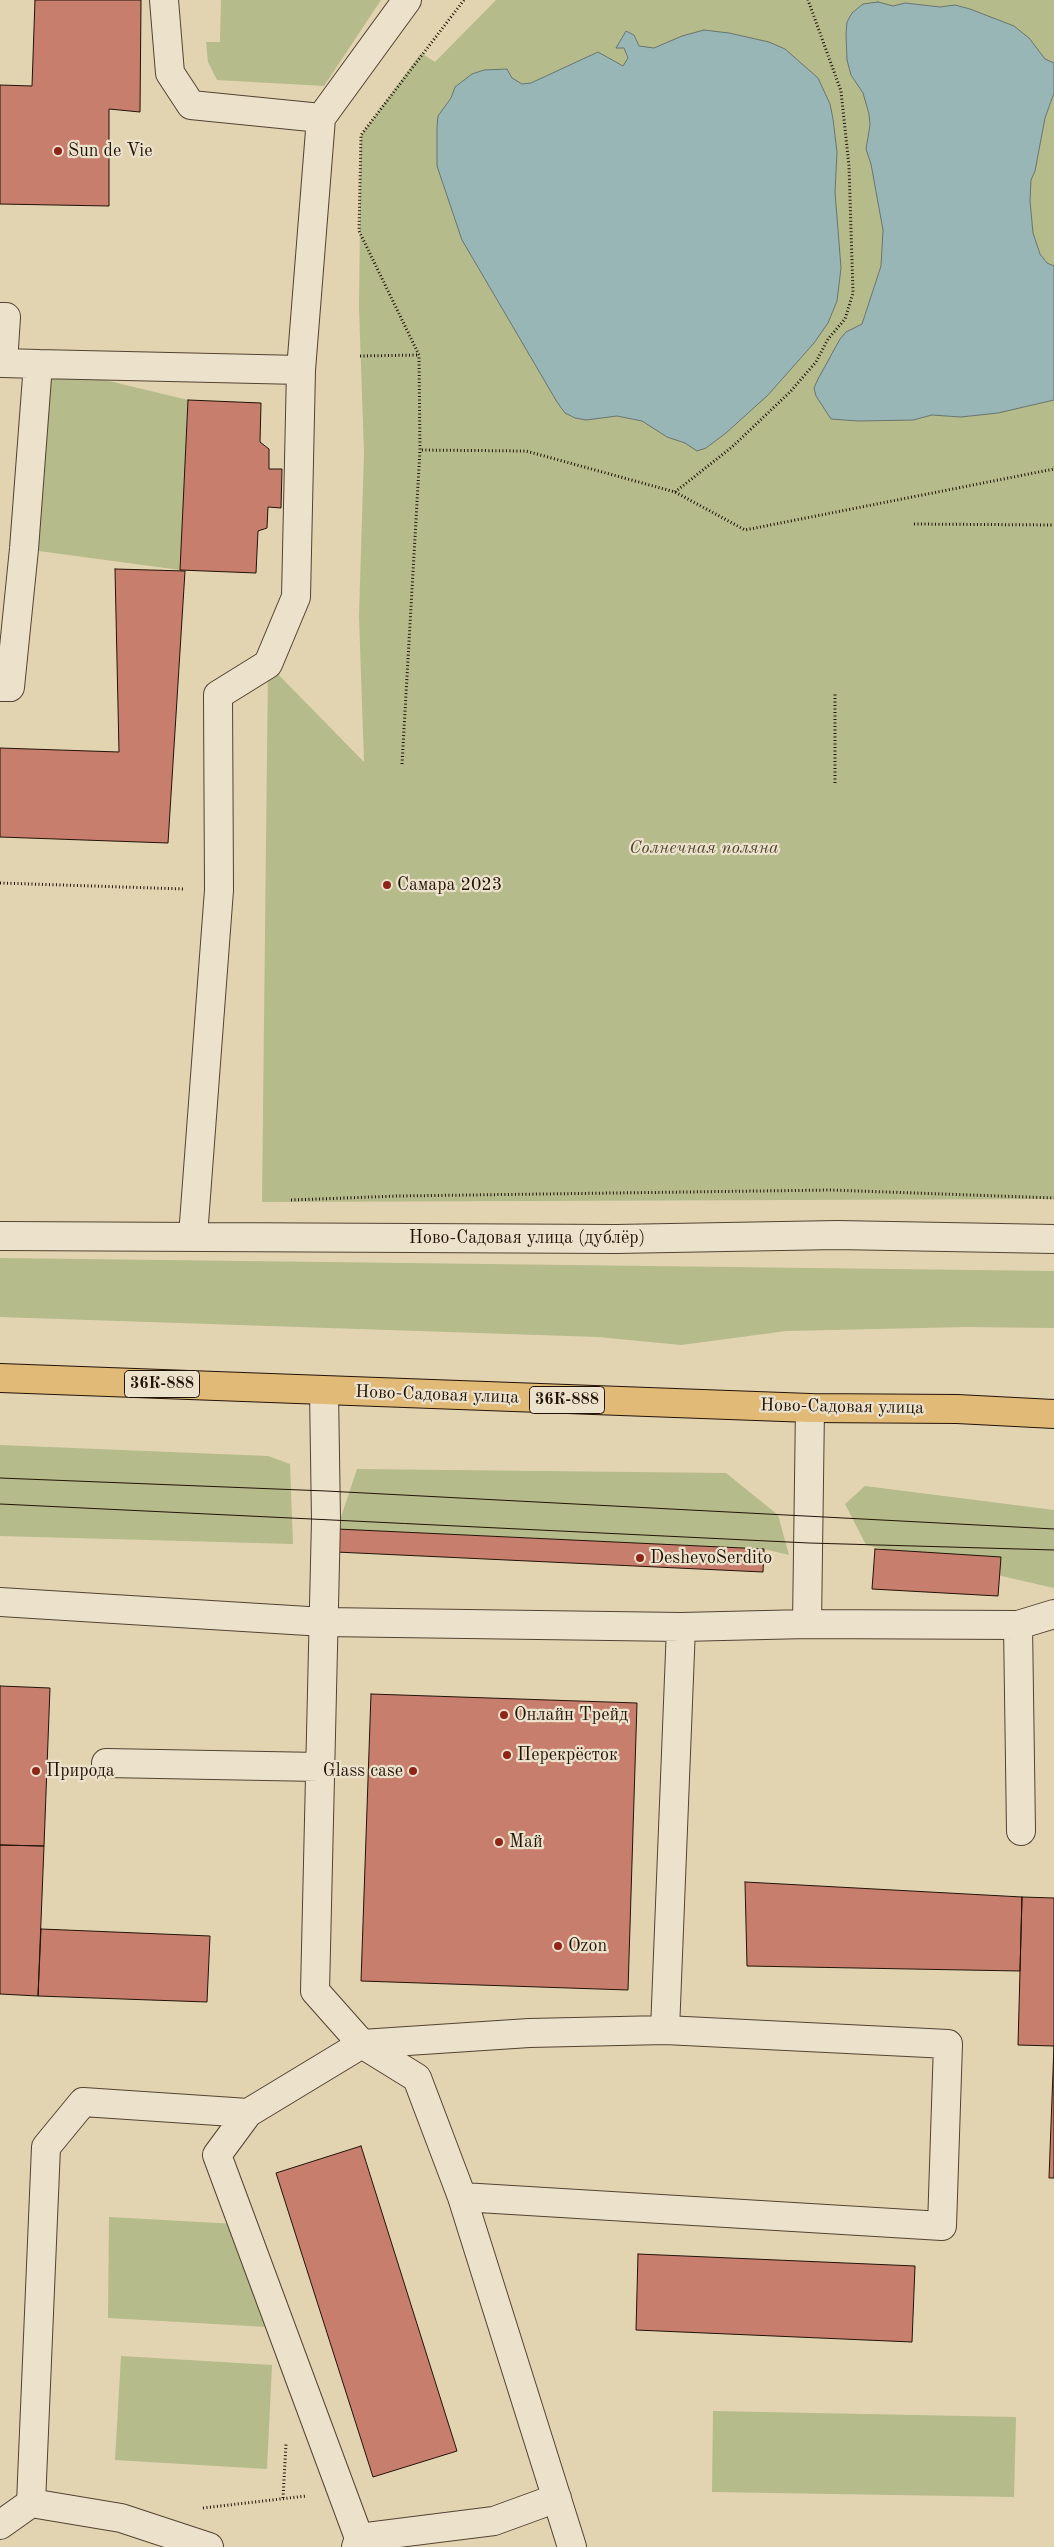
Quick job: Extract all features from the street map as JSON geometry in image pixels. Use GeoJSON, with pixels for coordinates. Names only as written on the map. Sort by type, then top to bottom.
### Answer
{"type":"FeatureCollection","features":[{"type":"Feature","properties":{"kind":"main road","name":"Ново-Садовая улица"},"geometry":{"type":"LineString","coordinates":[[0,1378],[810,1408],[957,1409],[1054,1414]]}},
{"type":"Feature","properties":{"kind":"street"},"geometry":{"type":"LineString","coordinates":[[164,0],[170,73],[191,104],[321,118]]}},
{"type":"Feature","properties":{"kind":"street"},"geometry":{"type":"LineString","coordinates":[[193,1236],[219,890],[218,695],[268,664],[296,597],[301,370],[321,118],[407,0]]}},
{"type":"Feature","properties":{"kind":"street"},"geometry":{"type":"LineString","coordinates":[[0,317],[6,317],[3,363],[301,370]]}},
{"type":"Feature","properties":{"kind":"street"},"geometry":{"type":"LineString","coordinates":[[0,687],[10,687],[24,549],[38,364]]}},
{"type":"Feature","properties":{"kind":"street","name":"Ново-Садовая улица (дублёр)"},"geometry":{"type":"LineString","coordinates":[[0,1236],[616,1238],[836,1235],[1054,1240]]}},
{"type":"Feature","properties":{"kind":"street"},"geometry":{"type":"LineString","coordinates":[[324,1391],[326,1520],[315,1991],[362,2044],[417,2078],[462,2197],[572,2547]]}},
{"type":"Feature","properties":{"kind":"street"},"geometry":{"type":"LineString","coordinates":[[807,1624],[810,1408]]}},
{"type":"Feature","properties":{"kind":"street"},"geometry":{"type":"LineString","coordinates":[[0,1602],[324,1622],[680,1627],[807,1624],[1018,1625],[1054,1614]]}},
{"type":"Feature","properties":{"kind":"street"},"geometry":{"type":"LineString","coordinates":[[1018,1625],[1021,1831]]}},
{"type":"Feature","properties":{"kind":"street"},"geometry":{"type":"LineString","coordinates":[[665,2030],[680,1627]]}},
{"type":"Feature","properties":{"kind":"street"},"geometry":{"type":"LineString","coordinates":[[106,1763],[319,1767]]}},
{"type":"Feature","properties":{"kind":"street"},"geometry":{"type":"LineString","coordinates":[[462,2197],[942,2226],[948,2044],[665,2030],[529,2033],[362,2044],[248,2112],[217,2155],[342,2493],[358,2542],[494,2521],[557,2498]]}},
{"type":"Feature","properties":{"kind":"street"},"geometry":{"type":"LineString","coordinates":[[31,2503],[46,2147],[83,2102],[248,2112]]}},
{"type":"Feature","properties":{"kind":"street"},"geometry":{"type":"LineString","coordinates":[[0,2525],[31,2503],[120,2518],[209,2547]]}},
{"type":"Feature","properties":{"kind":"path"},"geometry":{"type":"LineString","coordinates":[[402,764],[420,450],[419,356],[358,231],[361,135],[464,0]]}},
{"type":"Feature","properties":{"kind":"path"},"geometry":{"type":"LineString","coordinates":[[676,492],[732,447],[790,392],[816,362],[828,339],[845,319],[852,293],[849,166],[841,91],[808,0]]}},
{"type":"Feature","properties":{"kind":"path"},"geometry":{"type":"LineString","coordinates":[[360,356],[419,356]]}},
{"type":"Feature","properties":{"kind":"path"},"geometry":{"type":"LineString","coordinates":[[420,450],[526,451],[676,492],[745,530],[1054,469]]}},
{"type":"Feature","properties":{"kind":"path"},"geometry":{"type":"LineString","coordinates":[[914,524],[1054,525]]}},
{"type":"Feature","properties":{"kind":"path"},"geometry":{"type":"LineString","coordinates":[[835,693],[835,784]]}},
{"type":"Feature","properties":{"kind":"path"},"geometry":{"type":"LineString","coordinates":[[0,883],[219,890]]}},
{"type":"Feature","properties":{"kind":"path"},"geometry":{"type":"LineString","coordinates":[[281,1201],[398,1196],[830,1190],[1054,1198]]}},
{"type":"Feature","properties":{"kind":"path"},"geometry":{"type":"LineString","coordinates":[[197,2508],[342,2493]]}},
{"type":"Feature","properties":{"kind":"green space"},"geometry":{"type":"Polygon","coordinates":[[[221,0],[381,0],[324,86],[217,80],[208,62],[206,42],[220,42],[221,0]]]}},
{"type":"Feature","properties":{"kind":"green space","name":"Солнечная поляна"},"geometry":{"type":"Polygon","coordinates":[[[496,0],[1054,0],[1054,1199],[262,1202],[268,664],[364,762],[359,616],[364,453],[359,307],[361,135],[421,53],[435,62],[496,0]]]}},
{"type":"Feature","properties":{"kind":"green space"},"geometry":{"type":"Polygon","coordinates":[[[38,364],[188,400],[180,570],[24,549],[38,364]]]}},
{"type":"Feature","properties":{"kind":"green space"},"geometry":{"type":"Polygon","coordinates":[[[0,1258],[1054,1271],[1054,1328],[966,1327],[786,1331],[681,1345],[598,1337],[0,1317],[0,1258]]]}},
{"type":"Feature","properties":{"kind":"green space"},"geometry":{"type":"Polygon","coordinates":[[[0,1445],[268,1456],[290,1464],[293,1544],[0,1536],[0,1445]]]}},
{"type":"Feature","properties":{"kind":"green space"},"geometry":{"type":"Polygon","coordinates":[[[357,1469],[726,1473],[778,1515],[789,1555],[764,1549],[337,1529],[357,1469]]]}},
{"type":"Feature","properties":{"kind":"green space"},"geometry":{"type":"Polygon","coordinates":[[[865,1486],[1054,1510],[1054,1588],[866,1545],[845,1504],[865,1486]]]}},
{"type":"Feature","properties":{"kind":"green space"},"geometry":{"type":"Polygon","coordinates":[[[109,2217],[236,2224],[267,2327],[108,2318],[109,2217]]]}},
{"type":"Feature","properties":{"kind":"green space"},"geometry":{"type":"Polygon","coordinates":[[[121,2356],[272,2365],[267,2469],[115,2460],[121,2356]]]}},
{"type":"Feature","properties":{"kind":"green space"},"geometry":{"type":"Polygon","coordinates":[[[713,2411],[1016,2417],[1014,2497],[712,2492],[713,2411]]]}},
{"type":"Feature","properties":{"kind":"water"},"geometry":{"type":"Polygon","coordinates":[[[878,2],[893,6],[905,3],[940,7],[955,5],[970,9],[1014,26],[1029,38],[1045,59],[1054,63],[1054,93],[1045,118],[1035,171],[1031,180],[1030,201],[1033,233],[1040,254],[1047,263],[1054,266],[1054,400],[998,413],[961,417],[932,415],[913,420],[858,421],[831,419],[816,396],[814,388],[840,339],[846,332],[862,324],[881,266],[883,230],[871,164],[866,149],[870,125],[869,114],[863,93],[851,75],[847,60],[846,34],[847,22],[852,13],[863,4],[878,2]]]}},
{"type":"Feature","properties":{"kind":"water"},"geometry":{"type":"Polygon","coordinates":[[[704,30],[729,33],[769,42],[785,49],[818,78],[830,104],[837,152],[835,192],[841,268],[837,301],[828,323],[814,343],[768,395],[726,433],[706,448],[697,451],[685,443],[667,437],[642,421],[617,416],[586,420],[575,418],[565,413],[462,240],[437,166],[437,127],[438,116],[451,98],[455,87],[472,74],[484,70],[507,69],[512,78],[522,84],[531,83],[598,52],[623,66],[628,58],[624,48],[616,48],[626,31],[634,35],[639,46],[654,48],[682,36],[704,30]]]}},
{"type":"Feature","properties":{"kind":"building"},"geometry":{"type":"Polygon","coordinates":[[[35,0],[141,0],[140,112],[109,109],[109,206],[0,204],[0,85],[32,86],[35,0]]]}},
{"type":"Feature","properties":{"kind":"building"},"geometry":{"type":"Polygon","coordinates":[[[188,400],[261,403],[260,442],[269,449],[269,469],[282,469],[281,508],[268,507],[267,528],[258,531],[256,573],[180,570],[188,400]]]}},
{"type":"Feature","properties":{"kind":"building"},"geometry":{"type":"Polygon","coordinates":[[[115,569],[185,571],[168,843],[0,837],[0,748],[119,752],[115,569]]]}},
{"type":"Feature","properties":{"kind":"building"},"geometry":{"type":"Polygon","coordinates":[[[337,1529],[764,1549],[763,1572],[336,1552],[337,1529]]]}},
{"type":"Feature","properties":{"kind":"building"},"geometry":{"type":"Polygon","coordinates":[[[875,1549],[1001,1557],[998,1596],[872,1589],[875,1549]]]}},
{"type":"Feature","properties":{"kind":"building"},"geometry":{"type":"Polygon","coordinates":[[[0,1686],[50,1688],[44,1846],[0,1845],[0,1686]]]}},
{"type":"Feature","properties":{"kind":"building","name":"Май"},"geometry":{"type":"Polygon","coordinates":[[[371,1694],[637,1703],[628,1990],[361,1981],[371,1694]]]}},
{"type":"Feature","properties":{"kind":"building"},"geometry":{"type":"Polygon","coordinates":[[[0,1845],[44,1846],[38,1996],[0,1994],[0,1845]]]}},
{"type":"Feature","properties":{"kind":"building"},"geometry":{"type":"Polygon","coordinates":[[[745,1882],[1022,1897],[1020,1971],[747,1966],[745,1882]]]}},
{"type":"Feature","properties":{"kind":"building"},"geometry":{"type":"Polygon","coordinates":[[[1022,1897],[1054,1898],[1054,2046],[1018,2045],[1022,1897]]]}},
{"type":"Feature","properties":{"kind":"building"},"geometry":{"type":"Polygon","coordinates":[[[41,1929],[210,1936],[207,2002],[38,1996],[41,1929]]]}},
{"type":"Feature","properties":{"kind":"building"},"geometry":{"type":"Polygon","coordinates":[[[1054,2046],[1054,2178],[1049,2178],[1054,2046]]]}},
{"type":"Feature","properties":{"kind":"building"},"geometry":{"type":"Polygon","coordinates":[[[361,2146],[457,2451],[373,2477],[276,2173],[361,2146]]]}},
{"type":"Feature","properties":{"kind":"building"},"geometry":{"type":"Polygon","coordinates":[[[638,2254],[915,2266],[912,2342],[636,2330],[638,2254]]]}},
{"type":"Feature","properties":{"kind":"tram line"},"geometry":{"type":"LineString","coordinates":[[0,1478],[326,1491],[1054,1529]]}},
{"type":"Feature","properties":{"kind":"tram line"},"geometry":{"type":"LineString","coordinates":[[0,1504],[809,1543],[1054,1550]]}},
{"type":"Feature","properties":{"kind":"place","name":"Sun de Vie"},"geometry":{"type":"Point","coordinates":[58,151]}},
{"type":"Feature","properties":{"kind":"place","name":"Самара 2023"},"geometry":{"type":"Point","coordinates":[387,885]}},
{"type":"Feature","properties":{"kind":"place","name":"DeshevoSerdito"},"geometry":{"type":"Point","coordinates":[640,1558]}},
{"type":"Feature","properties":{"kind":"place","name":"Онлайн Трейд"},"geometry":{"type":"Point","coordinates":[504,1715]}},
{"type":"Feature","properties":{"kind":"place","name":"Перекрёсток"},"geometry":{"type":"Point","coordinates":[507,1755]}},
{"type":"Feature","properties":{"kind":"place","name":"Природа"},"geometry":{"type":"Point","coordinates":[36,1771]}},
{"type":"Feature","properties":{"kind":"place","name":"Glass case"},"geometry":{"type":"Point","coordinates":[413,1771]}},
{"type":"Feature","properties":{"kind":"place","name":"Май"},"geometry":{"type":"Point","coordinates":[499,1842]}},
{"type":"Feature","properties":{"kind":"place","name":"Ozon"},"geometry":{"type":"Point","coordinates":[558,1946]}}]}
